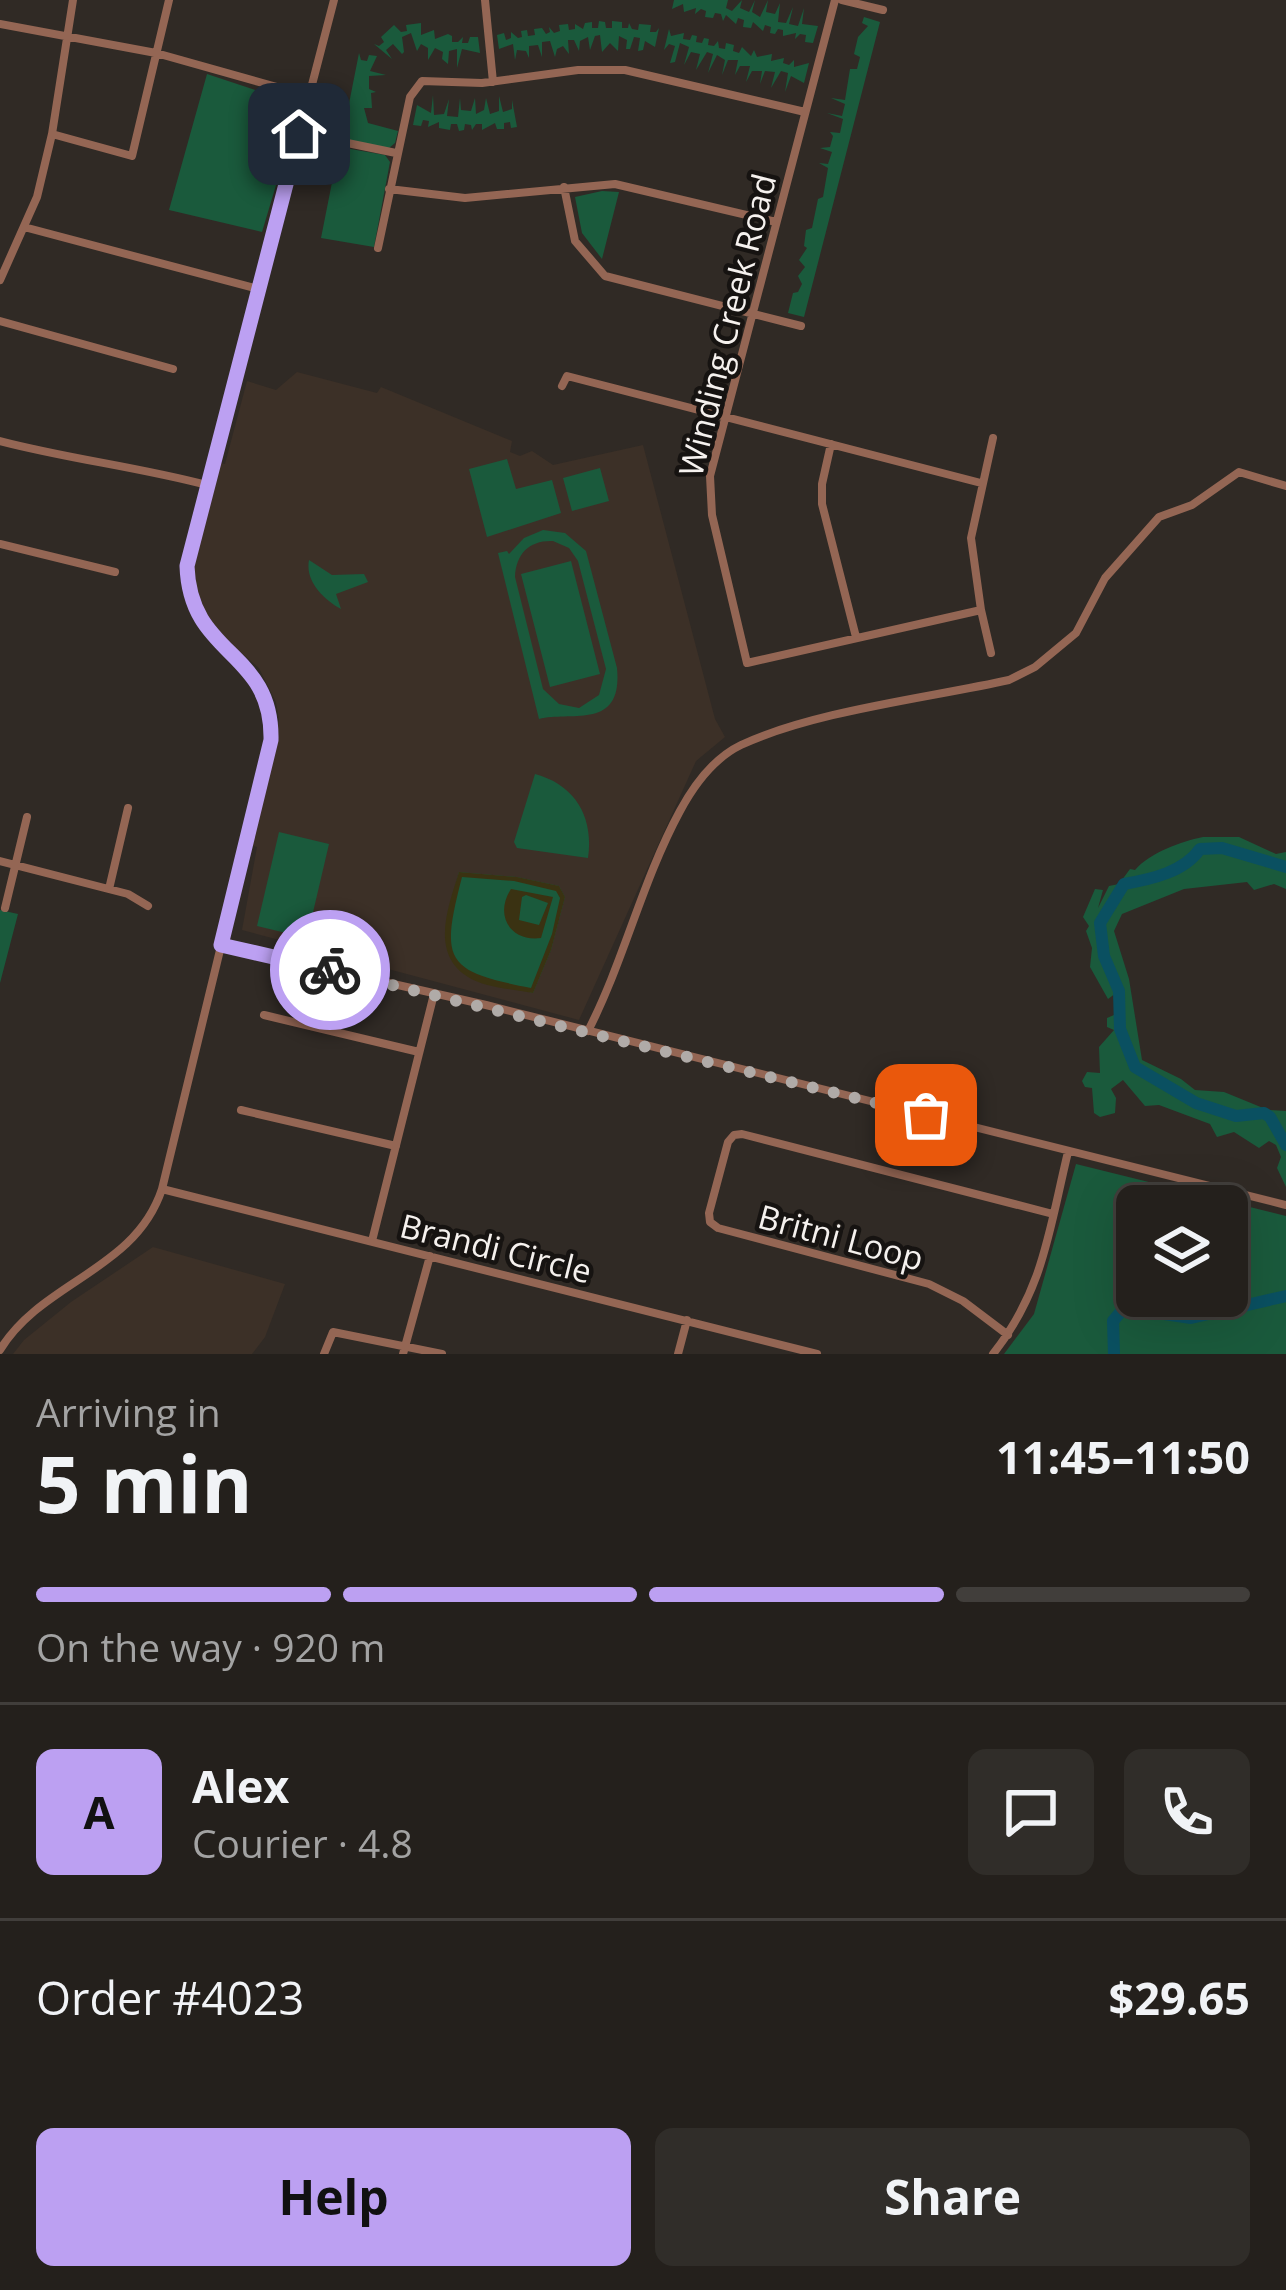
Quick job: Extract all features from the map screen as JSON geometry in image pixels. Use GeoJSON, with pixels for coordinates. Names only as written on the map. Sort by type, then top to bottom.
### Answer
{"type":"FeatureCollection","features":[{"type":"Feature","properties":{"kind":"street"},"geometry":{"type":"LineString","coordinates":[[0,280],[37,197],[73,0]]}},
{"type":"Feature","properties":{"kind":"street"},"geometry":{"type":"LineString","coordinates":[[52,134],[132,156],[169,0]]}},
{"type":"Feature","properties":{"kind":"street"},"geometry":{"type":"LineString","coordinates":[[0,1350],[32,1312],[134,1240],[148,1221],[161,1189],[264,776],[271,709],[255,676],[198,618],[187,590],[187,566],[334,0]]}},
{"type":"Feature","properties":{"kind":"street"},"geometry":{"type":"LineString","coordinates":[[485,0],[493,82]]}},
{"type":"Feature","properties":{"kind":"street"},"geometry":{"type":"LineString","coordinates":[[838,0],[883,10]]}},
{"type":"Feature","properties":{"kind":"street","name":"Winding Creek Road"},"geometry":{"type":"LineString","coordinates":[[838,0],[776,222],[710,476],[709,496],[747,663],[856,637]]}},
{"type":"Feature","properties":{"kind":"street"},"geometry":{"type":"LineString","coordinates":[[0,24],[156,53],[309,97]]}},
{"type":"Feature","properties":{"kind":"street"},"geometry":{"type":"LineString","coordinates":[[378,248],[414,82],[493,82],[578,70],[625,70],[806,112]]}},
{"type":"Feature","properties":{"kind":"street"},"geometry":{"type":"LineString","coordinates":[[299,134],[396,153]]}},
{"type":"Feature","properties":{"kind":"street"},"geometry":{"type":"LineString","coordinates":[[389,189],[465,198],[628,185],[776,222]]}},
{"type":"Feature","properties":{"kind":"street"},"geometry":{"type":"LineString","coordinates":[[564,187],[575,242],[605,276],[801,326]]}},
{"type":"Feature","properties":{"kind":"street"},"geometry":{"type":"LineString","coordinates":[[24,226],[259,289]]}},
{"type":"Feature","properties":{"kind":"street"},"geometry":{"type":"LineString","coordinates":[[0,321],[173,369]]}},
{"type":"Feature","properties":{"kind":"street"},"geometry":{"type":"LineString","coordinates":[[562,386],[567,376],[981,483]]}},
{"type":"Feature","properties":{"kind":"street"},"geometry":{"type":"LineString","coordinates":[[991,653],[971,538],[993,438]]}},
{"type":"Feature","properties":{"kind":"street"},"geometry":{"type":"LineString","coordinates":[[0,441],[58,456],[140,467],[207,485]]}},
{"type":"Feature","properties":{"kind":"street"},"geometry":{"type":"LineString","coordinates":[[831,444],[822,505],[856,637],[982,610]]}},
{"type":"Feature","properties":{"kind":"street"},"geometry":{"type":"LineString","coordinates":[[588,1031],[678,813],[703,775],[721,759],[739,746],[814,722],[1009,680],[1035,667],[1076,633],[1105,578],[1159,517],[1192,506],[1239,472],[1286,486]]}},
{"type":"Feature","properties":{"kind":"street"},"geometry":{"type":"LineString","coordinates":[[1,557],[2,545],[115,572]]}},
{"type":"Feature","properties":{"kind":"street"},"geometry":{"type":"LineString","coordinates":[[110,889],[128,808]]}},
{"type":"Feature","properties":{"kind":"street"},"geometry":{"type":"LineString","coordinates":[[5,908],[28,818]]}},
{"type":"Feature","properties":{"kind":"street"},"geometry":{"type":"LineString","coordinates":[[0,861],[110,889],[148,906]]}},
{"type":"Feature","properties":{"kind":"street"},"geometry":{"type":"LineString","coordinates":[[221,945],[1286,1205]]}},
{"type":"Feature","properties":{"kind":"street"},"geometry":{"type":"LineString","coordinates":[[372,1241],[434,994]]}},
{"type":"Feature","properties":{"kind":"street"},"geometry":{"type":"LineString","coordinates":[[264,1015],[419,1052]]}},
{"type":"Feature","properties":{"kind":"street"},"geometry":{"type":"LineString","coordinates":[[241,1110],[397,1146]]}},
{"type":"Feature","properties":{"kind":"street","name":"Britni Loop"},"geometry":{"type":"LineString","coordinates":[[1009,1335],[963,1300],[929,1284],[718,1228],[710,1222],[709,1213],[728,1142],[742,1134],[1053,1214]]}},
{"type":"Feature","properties":{"kind":"street"},"geometry":{"type":"LineString","coordinates":[[993,1354],[1036,1287],[1068,1152]]}},
{"type":"Feature","properties":{"kind":"street","name":"Brandi Circle"},"geometry":{"type":"LineString","coordinates":[[161,1189],[818,1354]]}},
{"type":"Feature","properties":{"kind":"street"},"geometry":{"type":"LineString","coordinates":[[404,1350],[430,1256]]}},
{"type":"Feature","properties":{"kind":"street"},"geometry":{"type":"LineString","coordinates":[[678,1354],[687,1320]]}},
{"type":"Feature","properties":{"kind":"street"},"geometry":{"type":"LineString","coordinates":[[324,1354],[333,1333],[442,1354]]}},
{"type":"Feature","properties":{"kind":"shaded area"},"geometry":{"type":"Polygon","coordinates":[[[297,372],[377,393],[381,387],[512,441],[510,452],[520,456],[532,451],[553,465],[643,445],[715,719],[725,737],[696,761],[579,1020],[242,930],[257,847],[251,845],[279,720],[276,702],[259,668],[201,610],[195,598],[194,568],[219,463],[225,464],[247,381],[276,390],[297,372]]]}},
{"type":"Feature","properties":{"kind":"shaded area"},"geometry":{"type":"Polygon","coordinates":[[[153,1247],[285,1284],[265,1337],[252,1354],[13,1354],[71,1302],[153,1247]]]}},
{"type":"Feature","properties":{"kind":"green space"},"geometry":{"type":"Polygon","coordinates":[[[674,0],[728,0],[726,8],[732,11],[742,0],[740,8],[749,12],[755,0],[752,12],[760,17],[768,0],[766,12],[775,14],[780,3],[778,22],[786,23],[793,7],[789,24],[798,26],[804,8],[802,24],[818,26],[813,43],[805,42],[806,35],[795,39],[796,33],[783,36],[778,29],[770,33],[771,27],[765,25],[763,31],[753,22],[751,28],[743,27],[744,20],[738,18],[736,24],[726,15],[723,21],[721,14],[705,17],[701,9],[695,14],[696,8],[684,12],[683,4],[672,9],[674,0]]]}},
{"type":"Feature","properties":{"kind":"green space"},"geometry":{"type":"Polygon","coordinates":[[[864,17],[880,22],[804,317],[788,313],[793,293],[802,284],[798,276],[805,267],[799,260],[807,248],[806,230],[812,228],[818,199],[823,197],[828,168],[819,163],[828,164],[832,152],[820,148],[830,147],[830,132],[840,133],[843,119],[827,113],[842,116],[845,104],[831,98],[845,100],[850,69],[857,69],[860,57],[854,54],[858,37],[868,26],[862,23],[864,17]]]}},
{"type":"Feature","properties":{"kind":"green space"},"geometry":{"type":"Polygon","coordinates":[[[599,21],[606,28],[612,28],[612,21],[622,22],[622,28],[629,23],[638,30],[639,24],[651,25],[650,32],[659,28],[655,47],[645,41],[638,51],[640,38],[634,37],[626,49],[627,40],[619,36],[618,51],[610,43],[602,52],[600,35],[595,36],[590,50],[588,37],[580,41],[579,51],[574,40],[568,40],[569,54],[563,46],[555,57],[550,41],[542,42],[542,57],[538,45],[529,46],[529,58],[526,51],[517,50],[515,60],[513,44],[499,49],[497,35],[504,33],[506,40],[511,32],[518,38],[521,31],[535,35],[534,29],[542,28],[546,34],[549,27],[554,33],[560,31],[559,25],[568,24],[569,30],[575,24],[583,29],[592,22],[592,28],[598,28],[599,21]]]}},
{"type":"Feature","properties":{"kind":"green space"},"geometry":{"type":"Polygon","coordinates":[[[421,23],[421,35],[434,30],[435,39],[448,34],[452,42],[463,37],[462,43],[468,43],[470,37],[478,37],[480,53],[462,49],[457,68],[457,49],[449,51],[448,64],[442,59],[443,52],[435,48],[428,60],[428,48],[421,44],[417,51],[411,33],[402,37],[402,54],[393,44],[386,50],[392,59],[374,44],[384,42],[381,37],[394,25],[401,32],[407,31],[406,25],[421,23]]]}},
{"type":"Feature","properties":{"kind":"green space"},"geometry":{"type":"Polygon","coordinates":[[[669,29],[671,36],[684,33],[683,39],[690,40],[697,36],[696,42],[709,39],[708,45],[714,46],[718,41],[719,48],[725,49],[726,43],[734,45],[733,51],[739,53],[742,47],[751,56],[754,50],[757,57],[772,54],[771,61],[784,58],[783,63],[789,65],[794,60],[794,67],[809,63],[804,83],[791,76],[785,92],[788,73],[781,71],[771,88],[775,72],[765,71],[760,84],[762,71],[752,71],[746,82],[750,66],[740,66],[735,75],[738,60],[728,60],[722,75],[725,60],[717,55],[708,73],[713,54],[707,52],[696,70],[700,54],[691,52],[684,65],[689,47],[680,43],[675,62],[670,63],[675,46],[669,44],[664,50],[669,29]]]}},
{"type":"Feature","properties":{"kind":"green space"},"geometry":{"type":"Polygon","coordinates":[[[359,53],[367,61],[369,55],[377,56],[370,71],[386,75],[369,76],[369,89],[376,92],[371,93],[372,108],[364,108],[368,123],[398,131],[389,148],[342,139],[359,53]]]}},
{"type":"Feature","properties":{"kind":"green space"},"geometry":{"type":"Polygon","coordinates":[[[207,74],[300,105],[262,232],[169,210],[207,74]]]}},
{"type":"Feature","properties":{"kind":"green space"},"geometry":{"type":"Polygon","coordinates":[[[433,95],[434,115],[444,114],[449,99],[447,116],[458,117],[460,98],[461,110],[471,111],[475,98],[476,114],[484,110],[486,98],[490,114],[499,111],[499,96],[503,112],[512,109],[512,100],[517,127],[511,128],[510,122],[497,129],[495,123],[482,130],[482,124],[476,124],[472,130],[465,124],[459,131],[457,124],[451,124],[450,130],[439,128],[439,122],[428,127],[429,121],[423,120],[421,126],[413,125],[417,105],[431,113],[433,95]]]}},
{"type":"Feature","properties":{"kind":"green space"},"geometry":{"type":"Polygon","coordinates":[[[339,147],[385,155],[390,162],[374,247],[321,238],[339,147]]]}},
{"type":"Feature","properties":{"kind":"green space"},"geometry":{"type":"Polygon","coordinates":[[[619,192],[602,259],[582,233],[575,197],[619,192]]]}},
{"type":"Feature","properties":{"kind":"green space"},"geometry":{"type":"Polygon","coordinates":[[[507,459],[516,489],[552,480],[561,513],[487,537],[469,469],[507,459]]]}},
{"type":"Feature","properties":{"kind":"green space"},"geometry":{"type":"Polygon","coordinates":[[[600,468],[609,501],[572,511],[563,478],[600,468]]]}},
{"type":"Feature","properties":{"kind":"green space"},"geometry":{"type":"Polygon","coordinates":[[[543,530],[565,533],[586,551],[617,668],[617,688],[604,710],[539,719],[498,553],[509,554],[524,538],[543,530]],[[553,541],[531,546],[521,555],[515,577],[543,689],[559,704],[579,708],[599,695],[606,669],[578,561],[569,548],[553,541]]]}},
{"type":"Feature","properties":{"kind":"green space"},"geometry":{"type":"Polygon","coordinates":[[[309,560],[332,575],[364,574],[368,582],[336,594],[341,609],[317,589],[309,560]]]}},
{"type":"Feature","properties":{"kind":"green space"},"geometry":{"type":"Polygon","coordinates":[[[571,561],[600,674],[550,687],[521,574],[571,561]]]}},
{"type":"Feature","properties":{"kind":"green space"},"geometry":{"type":"Polygon","coordinates":[[[535,774],[561,786],[579,805],[588,830],[588,858],[517,848],[514,842],[535,774]]]}},
{"type":"Feature","properties":{"kind":"green space"},"geometry":{"type":"Polygon","coordinates":[[[279,832],[329,844],[307,938],[257,926],[279,832]]]}},
{"type":"Feature","properties":{"kind":"green space"},"geometry":{"type":"Polygon","coordinates":[[[1203,837],[1239,837],[1276,854],[1286,852],[1286,889],[1274,884],[1254,890],[1247,882],[1184,889],[1122,914],[1114,931],[1129,979],[1142,1060],[1195,1090],[1224,1092],[1268,1110],[1286,1111],[1286,1187],[1277,1168],[1281,1157],[1269,1141],[1259,1148],[1234,1132],[1217,1137],[1210,1124],[1159,1105],[1145,1106],[1123,1080],[1111,1089],[1115,1113],[1100,1117],[1094,1113],[1092,1088],[1082,1081],[1087,1072],[1100,1073],[1099,1047],[1114,1030],[1107,1027],[1107,1018],[1114,1015],[1116,993],[1108,999],[1090,967],[1089,926],[1083,917],[1095,889],[1103,890],[1098,908],[1109,886],[1119,884],[1130,869],[1166,849],[1203,837]]]}},
{"type":"Feature","properties":{"kind":"green space"},"geometry":{"type":"Polygon","coordinates":[[[459,872],[559,886],[565,897],[533,993],[479,978],[452,959],[447,927],[459,872]]]}},
{"type":"Feature","properties":{"kind":"green space"},"geometry":{"type":"Polygon","coordinates":[[[0,910],[18,914],[0,983],[0,910]]]}},
{"type":"Feature","properties":{"kind":"green space"},"geometry":{"type":"Polygon","coordinates":[[[1076,1164],[1161,1185],[1116,1185],[1116,1317],[1248,1317],[1248,1207],[1286,1216],[1286,1354],[1004,1354],[1034,1314],[1076,1164]]]}},
{"type":"Feature","properties":{"kind":"sand"},"geometry":{"type":"Polygon","coordinates":[[[459,872],[559,886],[565,897],[533,993],[483,984],[456,967],[445,942],[445,928],[459,872]],[[462,877],[451,945],[466,968],[531,988],[560,898],[556,891],[514,881],[462,877]]]}},
{"type":"Feature","properties":{"kind":"sand"},"geometry":{"type":"Polygon","coordinates":[[[511,889],[553,897],[541,938],[513,931],[505,917],[511,889]],[[522,897],[519,920],[539,925],[548,903],[522,897]]]}},
{"type":"Feature","properties":{"kind":"waterway"},"geometry":{"type":"LineString","coordinates":[[1286,867],[1222,848],[1200,849],[1176,869],[1124,884],[1100,923],[1104,956],[1119,991],[1120,1029],[1135,1067],[1196,1103],[1236,1116],[1264,1113],[1286,1145]]}},
{"type":"Feature","properties":{"kind":"waterway"},"geometry":{"type":"LineString","coordinates":[[1114,1354],[1113,1321],[1124,1308],[1191,1318],[1286,1296]]}},
{"type":"Feature","properties":{"kind":"way so far"},"geometry":{"type":"LineString","coordinates":[[330,970],[926,1115]]}},
{"type":"Feature","properties":{"kind":"route"},"geometry":{"type":"LineString","coordinates":[[299,134],[187,566],[187,590],[198,618],[255,676],[271,709],[264,776],[221,945],[330,970]]}}]}
